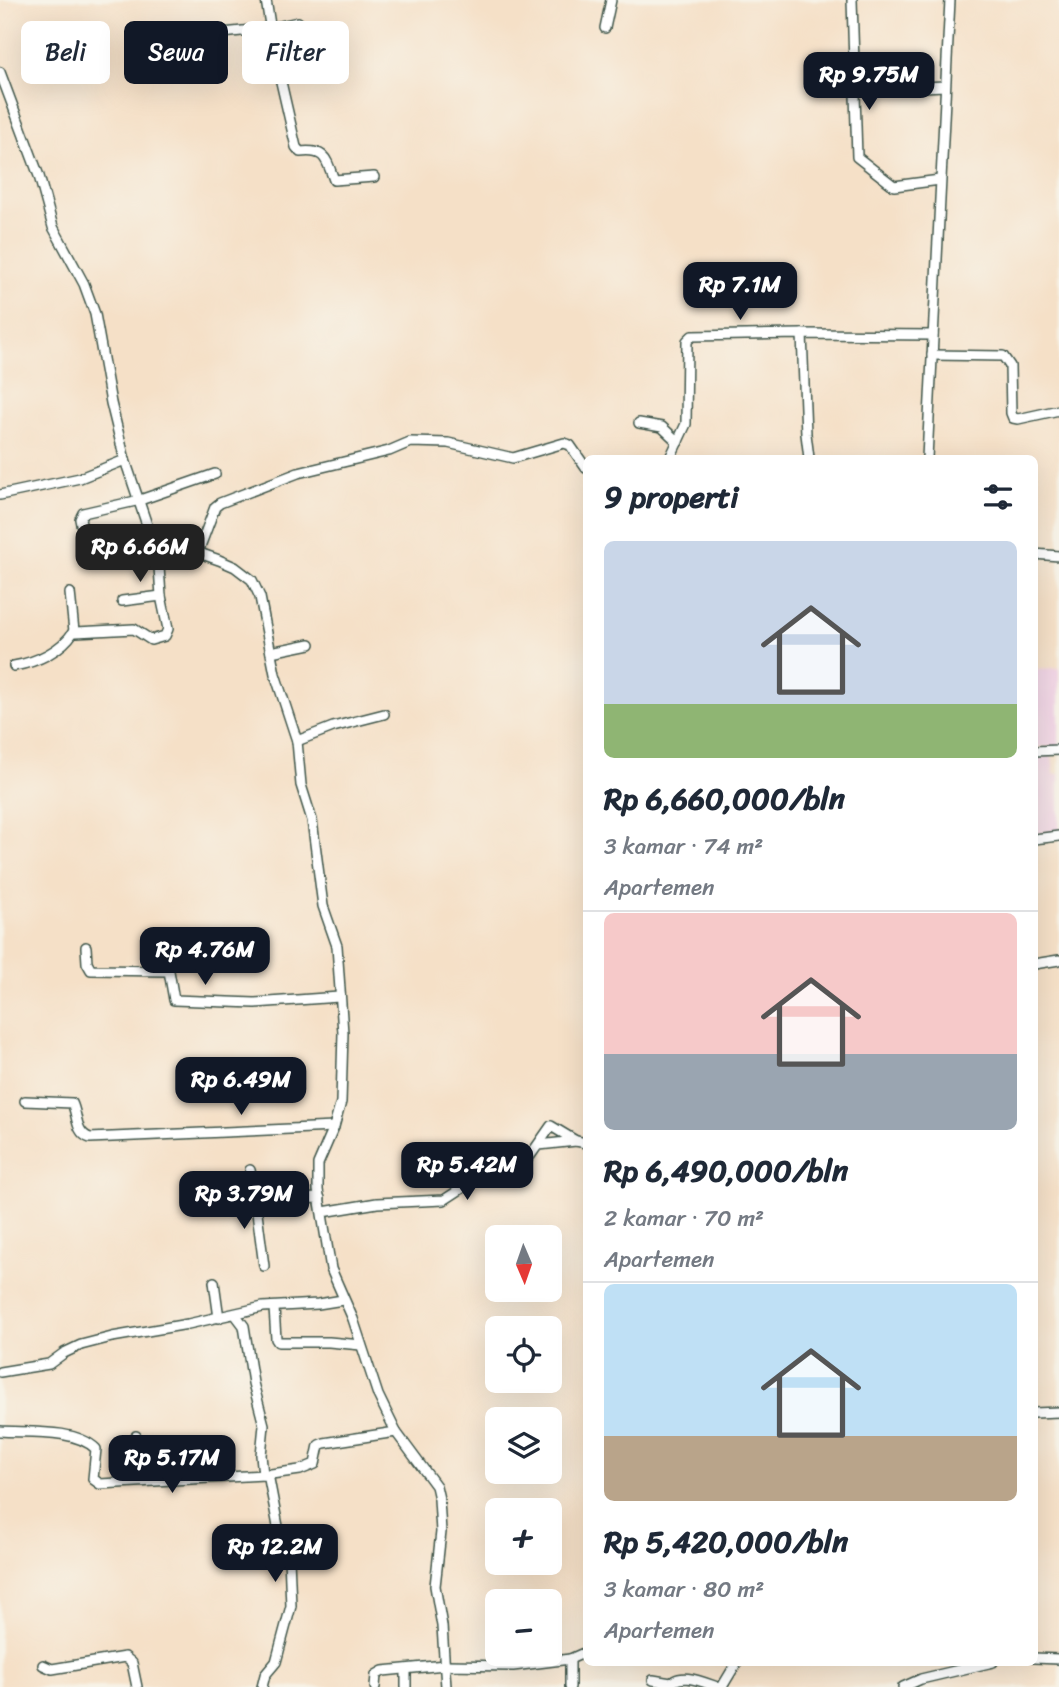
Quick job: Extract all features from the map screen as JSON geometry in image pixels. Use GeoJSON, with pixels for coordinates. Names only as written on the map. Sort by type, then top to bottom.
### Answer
{"type":"FeatureCollection","features":[{"type":"Feature","properties":{"kind":"street"},"geometry":{"type":"LineString","coordinates":[[266,0],[270,21]]}},
{"type":"Feature","properties":{"kind":"street"},"geometry":{"type":"LineString","coordinates":[[605,28],[611,0]]}},
{"type":"Feature","properties":{"kind":"street"},"geometry":{"type":"LineString","coordinates":[[852,0],[857,157],[894,186],[940,180]]}},
{"type":"Feature","properties":{"kind":"street"},"geometry":{"type":"LineString","coordinates":[[927,455],[950,0]]}},
{"type":"Feature","properties":{"kind":"street"},"geometry":{"type":"LineString","coordinates":[[0,72],[39,176],[54,227],[95,314],[109,394],[125,460],[148,528],[157,538],[235,567],[252,580],[260,597],[275,674],[297,741],[301,785],[312,820],[323,906],[337,946],[343,1033],[343,1089],[334,1127],[318,1164],[317,1181],[331,1269],[353,1319],[378,1395],[396,1432],[436,1486],[441,1532],[435,1586],[446,1687]]}},
{"type":"Feature","properties":{"kind":"street"},"geometry":{"type":"LineString","coordinates":[[854,82],[900,88],[945,86]]}},
{"type":"Feature","properties":{"kind":"street"},"geometry":{"type":"LineString","coordinates":[[281,84],[296,147],[300,152],[320,152],[325,157],[334,180],[374,177]]}},
{"type":"Feature","properties":{"kind":"street"},"geometry":{"type":"LineString","coordinates":[[672,455],[686,424],[687,341],[690,338],[802,334],[933,335]]}},
{"type":"Feature","properties":{"kind":"street"},"geometry":{"type":"LineString","coordinates":[[802,334],[809,455]]}},
{"type":"Feature","properties":{"kind":"street"},"geometry":{"type":"LineString","coordinates":[[932,355],[1003,356],[1010,366],[1013,418],[1059,410]]}},
{"type":"Feature","properties":{"kind":"street"},"geometry":{"type":"LineString","coordinates":[[639,423],[662,427],[678,442]]}},
{"type":"Feature","properties":{"kind":"street"},"geometry":{"type":"LineString","coordinates":[[198,552],[215,507],[220,503],[298,473],[389,451],[404,443],[449,443],[513,458],[564,443],[570,445],[583,464]]}},
{"type":"Feature","properties":{"kind":"street"},"geometry":{"type":"LineString","coordinates":[[0,495],[80,478],[125,460]]}},
{"type":"Feature","properties":{"kind":"street"},"geometry":{"type":"LineString","coordinates":[[81,524],[83,513],[140,500],[215,474]]}},
{"type":"Feature","properties":{"kind":"street"},"geometry":{"type":"LineString","coordinates":[[74,631],[134,629],[151,640],[166,636],[169,629],[161,596],[157,538]]}},
{"type":"Feature","properties":{"kind":"street"},"geometry":{"type":"LineString","coordinates":[[1038,554],[1059,556]]}},
{"type":"Feature","properties":{"kind":"street"},"geometry":{"type":"LineString","coordinates":[[14,666],[39,660],[64,644],[74,631],[70,593]]}},
{"type":"Feature","properties":{"kind":"street"},"geometry":{"type":"LineString","coordinates":[[122,601],[161,596]]}},
{"type":"Feature","properties":{"kind":"street"},"geometry":{"type":"LineString","coordinates":[[271,652],[310,644]]}},
{"type":"Feature","properties":{"kind":"street"},"geometry":{"type":"LineString","coordinates":[[297,741],[333,727],[384,714]]}},
{"type":"Feature","properties":{"kind":"street"},"geometry":{"type":"LineString","coordinates":[[1038,751],[1059,750]]}},
{"type":"Feature","properties":{"kind":"street"},"geometry":{"type":"LineString","coordinates":[[1038,839],[1059,836]]}},
{"type":"Feature","properties":{"kind":"street"},"geometry":{"type":"LineString","coordinates":[[86,947],[91,970],[169,971],[174,1000],[256,1003],[339,997]]}},
{"type":"Feature","properties":{"kind":"street"},"geometry":{"type":"LineString","coordinates":[[1038,963],[1059,960]]}},
{"type":"Feature","properties":{"kind":"street"},"geometry":{"type":"LineString","coordinates":[[25,1101],[72,1104],[80,1131],[90,1138],[334,1127]]}},
{"type":"Feature","properties":{"kind":"street"},"geometry":{"type":"LineString","coordinates":[[323,1212],[377,1203],[444,1200],[484,1174],[515,1172],[549,1127],[552,1126],[576,1141]]}},
{"type":"Feature","properties":{"kind":"street"},"geometry":{"type":"LineString","coordinates":[[538,1145],[583,1142]]}},
{"type":"Feature","properties":{"kind":"street"},"geometry":{"type":"LineString","coordinates":[[250,1170],[252,1186],[258,1197],[256,1205],[264,1266]]}},
{"type":"Feature","properties":{"kind":"street"},"geometry":{"type":"LineString","coordinates":[[258,1197],[272,1200],[320,1198]]}},
{"type":"Feature","properties":{"kind":"street"},"geometry":{"type":"LineString","coordinates":[[214,1282],[219,1318]]}},
{"type":"Feature","properties":{"kind":"street"},"geometry":{"type":"LineString","coordinates":[[0,1372],[49,1364],[64,1353],[103,1339],[219,1318],[263,1307],[343,1300]]}},
{"type":"Feature","properties":{"kind":"street"},"geometry":{"type":"LineString","coordinates":[[274,1308],[275,1339],[278,1342],[329,1342],[361,1346]]}},
{"type":"Feature","properties":{"kind":"street"},"geometry":{"type":"LineString","coordinates":[[235,1314],[244,1326],[253,1383],[264,1425],[261,1455],[281,1542],[289,1558],[291,1606],[276,1662],[265,1675],[262,1687]]}},
{"type":"Feature","properties":{"kind":"street"},"geometry":{"type":"LineString","coordinates":[[1038,1413],[1059,1412]]}},
{"type":"Feature","properties":{"kind":"street"},"geometry":{"type":"LineString","coordinates":[[0,1431],[61,1433],[89,1443],[96,1449],[93,1479],[100,1484],[266,1475],[300,1470],[314,1465],[319,1445],[324,1443],[396,1432]]}},
{"type":"Feature","properties":{"kind":"street"},"geometry":{"type":"LineString","coordinates":[[136,1436],[144,1480]]}},
{"type":"Feature","properties":{"kind":"street"},"geometry":{"type":"LineString","coordinates":[[375,1687],[377,1672],[445,1665],[513,1666],[570,1659],[583,1653]]}},
{"type":"Feature","properties":{"kind":"street"},"geometry":{"type":"LineString","coordinates":[[43,1665],[52,1669],[125,1657],[132,1663],[137,1687]]}},
{"type":"Feature","properties":{"kind":"street"},"geometry":{"type":"LineString","coordinates":[[1038,1658],[1059,1659]]}},
{"type":"Feature","properties":{"kind":"street"},"geometry":{"type":"LineString","coordinates":[[570,1659],[570,1687]]}},
{"type":"Feature","properties":{"kind":"street"},"geometry":{"type":"LineString","coordinates":[[653,1680],[670,1685],[677,1678],[720,1687],[734,1666]]}},
{"type":"Feature","properties":{"kind":"street"},"geometry":{"type":"LineString","coordinates":[[903,1687],[921,1679],[976,1666]]}},
{"type":"Feature","properties":{"kind":"street"},"geometry":{"type":"LineString","coordinates":[[406,1670],[406,1687]]}},
{"type":"Feature","properties":{"kind":"shaded area"},"geometry":{"type":"Polygon","coordinates":[[[1059,668],[1059,747],[1038,747],[1038,669],[1059,668]]]}},
{"type":"Feature","properties":{"kind":"shaded area"},"geometry":{"type":"Polygon","coordinates":[[[1052,756],[1054,774],[1059,774],[1059,831],[1038,834],[1038,757],[1052,756]]]}}]}
